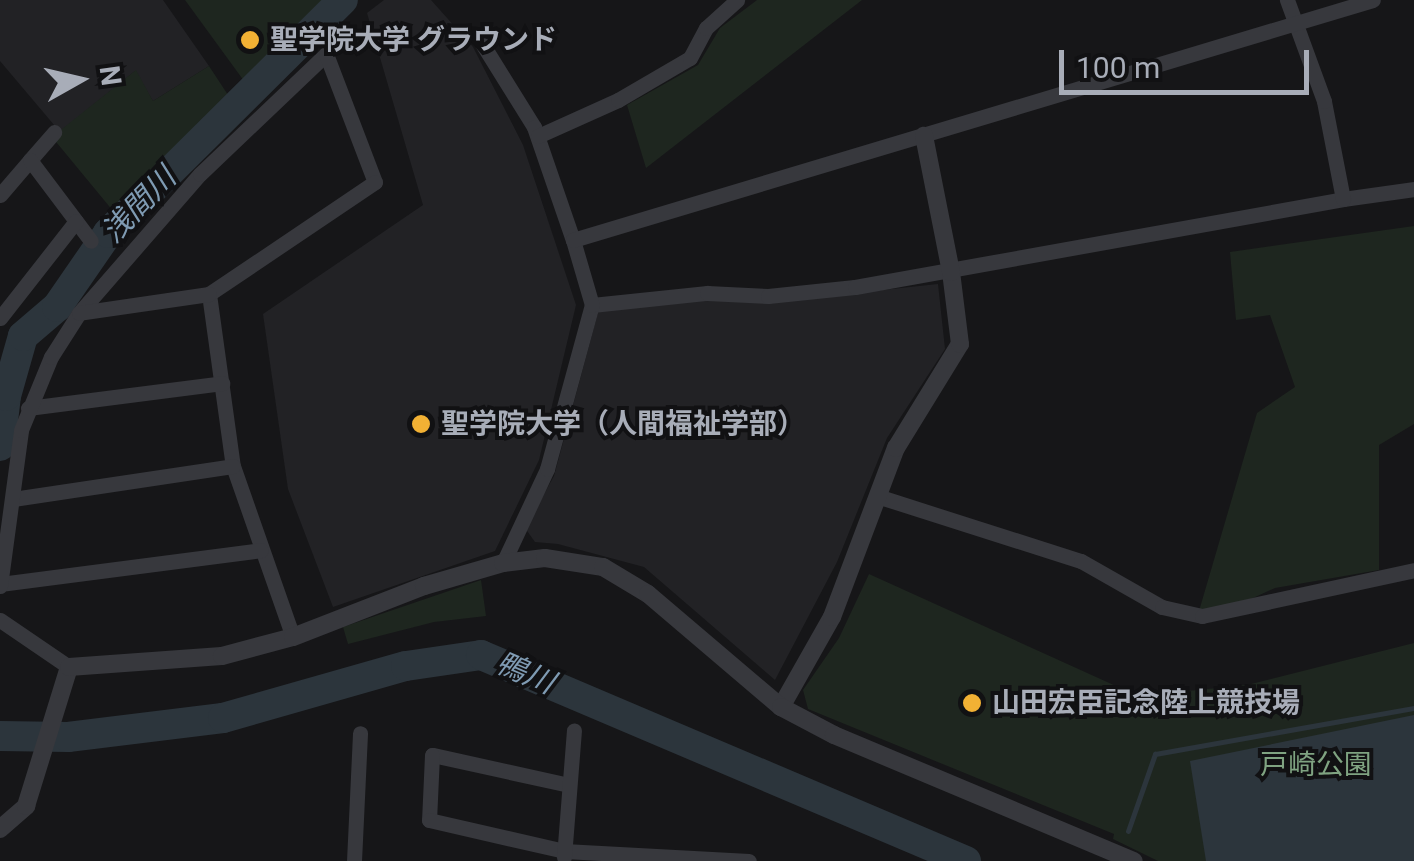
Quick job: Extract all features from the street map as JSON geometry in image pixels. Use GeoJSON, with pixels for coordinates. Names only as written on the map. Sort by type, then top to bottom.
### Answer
{"type":"FeatureCollection","features":[{"type":"Feature","properties":{"kind":"street"},"geometry":{"type":"LineString","coordinates":[[538,136],[618,100],[690,58],[706,28],[737,0]]}},
{"type":"Feature","properties":{"kind":"street"},"geometry":{"type":"LineString","coordinates":[[1287,0],[1324,102],[1343,199]]}},
{"type":"Feature","properties":{"kind":"street"},"geometry":{"type":"LineString","coordinates":[[573,240],[1373,0]]}},
{"type":"Feature","properties":{"kind":"street"},"geometry":{"type":"LineString","coordinates":[[483,45],[538,136],[592,304],[546,469],[503,562]]}},
{"type":"Feature","properties":{"kind":"street"},"geometry":{"type":"LineString","coordinates":[[79,313],[209,294],[375,182],[326,54],[200,174],[79,313],[28,408],[0,585],[261,550]]}},
{"type":"Feature","properties":{"kind":"street"},"geometry":{"type":"LineString","coordinates":[[0,195],[54,132]]}},
{"type":"Feature","properties":{"kind":"street"},"geometry":{"type":"LineString","coordinates":[[781,707],[832,617],[911,417],[960,344],[952,272],[924,136]]}},
{"type":"Feature","properties":{"kind":"street"},"geometry":{"type":"LineString","coordinates":[[30,160],[91,241]]}},
{"type":"Feature","properties":{"kind":"street"},"geometry":{"type":"LineString","coordinates":[[592,304],[706,293],[768,296],[952,272],[1414,189]]}},
{"type":"Feature","properties":{"kind":"street"},"geometry":{"type":"LineString","coordinates":[[0,318],[76,221]]}},
{"type":"Feature","properties":{"kind":"street"},"geometry":{"type":"LineString","coordinates":[[209,294],[233,466],[294,637]]}},
{"type":"Feature","properties":{"kind":"street"},"geometry":{"type":"LineString","coordinates":[[28,408],[222,383]]}},
{"type":"Feature","properties":{"kind":"street"},"geometry":{"type":"LineString","coordinates":[[13,499],[233,466]]}},
{"type":"Feature","properties":{"kind":"street"},"geometry":{"type":"LineString","coordinates":[[880,498],[1081,561],[1162,606],[1202,616],[1414,570]]}},
{"type":"Feature","properties":{"kind":"street"},"geometry":{"type":"LineString","coordinates":[[0,620],[69,667],[192,660],[294,637],[424,586],[503,562],[565,558],[603,567],[648,594],[781,707],[834,736],[1134,861]]}},
{"type":"Feature","properties":{"kind":"street"},"geometry":{"type":"LineString","coordinates":[[0,829],[26,806],[42,765],[69,667]]}},
{"type":"Feature","properties":{"kind":"street"},"geometry":{"type":"LineString","coordinates":[[564,856],[574,730]]}},
{"type":"Feature","properties":{"kind":"street"},"geometry":{"type":"LineString","coordinates":[[354,861],[360,733]]}},
{"type":"Feature","properties":{"kind":"street"},"geometry":{"type":"LineString","coordinates":[[570,786],[432,754],[429,820],[564,856],[749,861]]}},
{"type":"Feature","properties":{"kind":"shaded area"},"geometry":{"type":"Polygon","coordinates":[[[0,0],[163,0],[209,66],[153,101],[135,71],[60,132],[0,61],[0,0]]]}},
{"type":"Feature","properties":{"kind":"shaded area"},"geometry":{"type":"Polygon","coordinates":[[[384,0],[431,0],[473,47],[523,145],[576,305],[539,460],[495,551],[333,607],[288,489],[263,314],[423,205],[367,13],[384,0]]]}},
{"type":"Feature","properties":{"kind":"shaded area"},"geometry":{"type":"Polygon","coordinates":[[[938,284],[945,349],[887,438],[837,562],[775,680],[644,567],[558,544],[535,542],[525,528],[554,476],[599,309],[706,300],[762,303],[938,284]]]}},
{"type":"Feature","properties":{"kind":"shaded area"},"geometry":{"type":"Polygon","coordinates":[[[1414,715],[1414,861],[1206,861],[1190,761],[1414,715]]]}},
{"type":"Feature","properties":{"kind":"green space","name":"聖学院大学 グラウンド"},"geometry":{"type":"Polygon","coordinates":[[[185,0],[325,0],[244,81],[185,0]]]}},
{"type":"Feature","properties":{"kind":"green space"},"geometry":{"type":"Polygon","coordinates":[[[757,0],[862,0],[646,168],[627,105],[698,65],[720,28],[757,0]]]}},
{"type":"Feature","properties":{"kind":"green space"},"geometry":{"type":"Polygon","coordinates":[[[209,66],[232,101],[118,217],[52,137],[136,70],[153,101],[209,66]]]}},
{"type":"Feature","properties":{"kind":"green space"},"geometry":{"type":"Polygon","coordinates":[[[1414,226],[1414,424],[1379,445],[1379,570],[1275,588],[1240,604],[1199,611],[1257,413],[1295,387],[1270,315],[1236,320],[1230,252],[1414,226]]]}},
{"type":"Feature","properties":{"kind":"green space","name":"戸崎公園"},"geometry":{"type":"Polygon","coordinates":[[[869,574],[1138,696],[1247,685],[1414,643],[1414,861],[1158,861],[1113,839],[1114,834],[808,709],[803,690],[839,638],[869,574]]]}},
{"type":"Feature","properties":{"kind":"green space"},"geometry":{"type":"Polygon","coordinates":[[[481,580],[486,616],[434,622],[348,644],[343,627],[481,580]]]}},
{"type":"Feature","properties":{"kind":"waterway","name":"浅間川"},"geometry":{"type":"LineString","coordinates":[[0,446],[6,396],[23,336],[57,307],[108,233],[343,0]]}},
{"type":"Feature","properties":{"kind":"waterway","name":"鴨川"},"geometry":{"type":"LineString","coordinates":[[0,736],[68,737],[223,718],[406,666],[481,655],[966,861]]}},
{"type":"Feature","properties":{"kind":"waterway"},"geometry":{"type":"LineString","coordinates":[[1128,831],[1155,754],[1414,708]]}},
{"type":"Feature","properties":{"kind":"place","name":"聖学院大学 グラウンド"},"geometry":{"type":"Point","coordinates":[250,40]}},
{"type":"Feature","properties":{"kind":"place","name":"聖学院大学（人間福祉学部）"},"geometry":{"type":"Point","coordinates":[421,424]}},
{"type":"Feature","properties":{"kind":"place","name":"山田宏臣記念陸上競技場"},"geometry":{"type":"Point","coordinates":[972,703]}}]}
